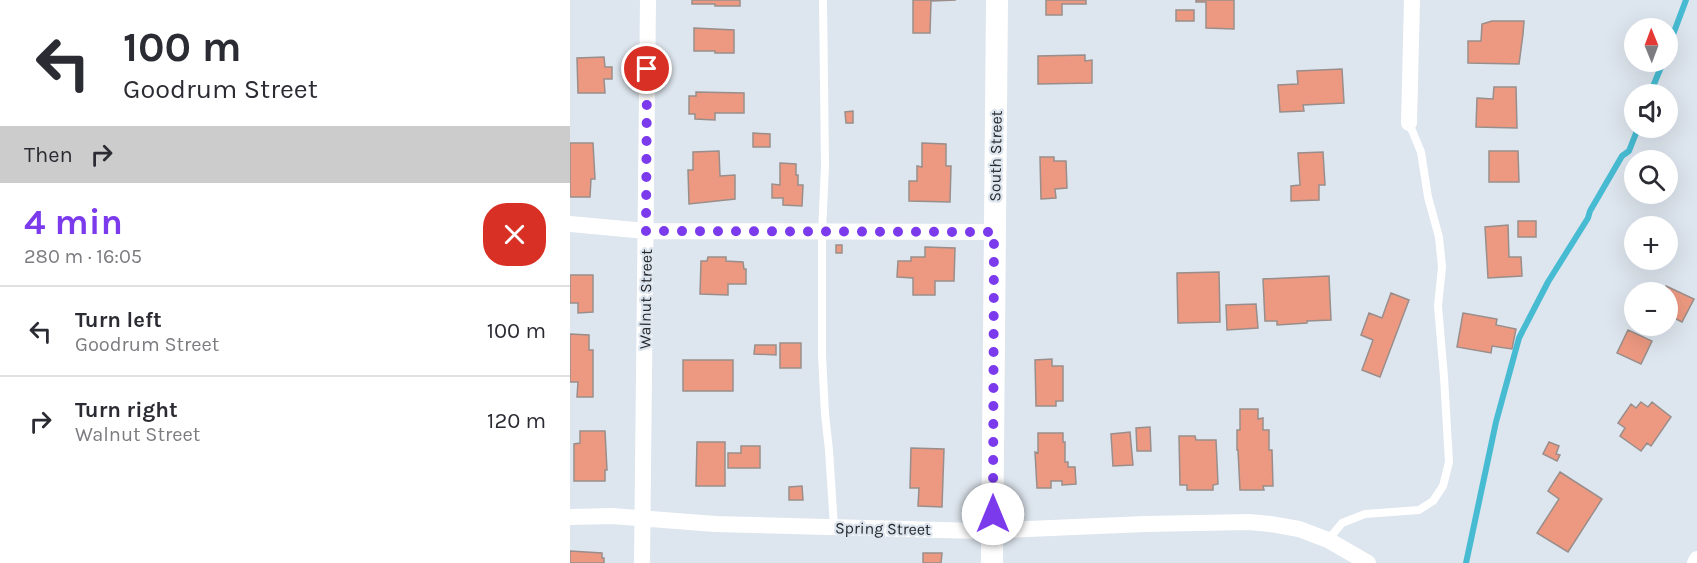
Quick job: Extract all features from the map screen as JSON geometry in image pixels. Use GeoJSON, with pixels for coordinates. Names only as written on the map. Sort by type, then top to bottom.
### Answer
{"type":"FeatureCollection","features":[{"type":"Feature","properties":{"kind":"street","name":"Walnut Street"},"geometry":{"type":"LineString","coordinates":[[642,563],[648,0]]}},
{"type":"Feature","properties":{"kind":"street","name":"South Street"},"geometry":{"type":"LineString","coordinates":[[992,563],[996,0]]}},
{"type":"Feature","properties":{"kind":"street"},"geometry":{"type":"LineString","coordinates":[[1409,123],[1412,0]]}},
{"type":"Feature","properties":{"kind":"street"},"geometry":{"type":"LineString","coordinates":[[570,224],[646,231],[994,232]]}},
{"type":"Feature","properties":{"kind":"street","name":"Spring Street"},"geometry":{"type":"LineString","coordinates":[[570,518],[612,516],[715,524],[993,530],[1249,522],[1299,530],[1328,540],[1368,563]]}},
{"type":"Feature","properties":{"kind":"lane"},"geometry":{"type":"LineString","coordinates":[[824,0],[823,379],[834,527]]}},
{"type":"Feature","properties":{"kind":"lane"},"geometry":{"type":"LineString","coordinates":[[1328,540],[1342,523],[1365,514],[1419,510],[1432,501],[1443,486],[1449,462],[1438,306],[1442,267],[1439,237],[1428,197],[1421,153],[1409,123]]}},
{"type":"Feature","properties":{"kind":"building"},"geometry":{"type":"Polygon","coordinates":[[[692,0],[740,0],[740,6],[692,4],[692,0]]]}},
{"type":"Feature","properties":{"kind":"building"},"geometry":{"type":"Polygon","coordinates":[[[913,0],[956,0],[931,1],[930,33],[913,33],[913,0]]]}},
{"type":"Feature","properties":{"kind":"building"},"geometry":{"type":"Polygon","coordinates":[[[1046,0],[1086,0],[1086,4],[1062,4],[1062,15],[1046,15],[1046,0]]]}},
{"type":"Feature","properties":{"kind":"building"},"geometry":{"type":"Polygon","coordinates":[[[1196,0],[1234,0],[1234,29],[1206,28],[1206,2],[1196,2],[1196,0]]]}},
{"type":"Feature","properties":{"kind":"building"},"geometry":{"type":"Polygon","coordinates":[[[1176,10],[1194,10],[1194,21],[1176,21],[1176,10]]]}},
{"type":"Feature","properties":{"kind":"building"},"geometry":{"type":"Polygon","coordinates":[[[1492,21],[1524,21],[1519,64],[1468,63],[1468,41],[1481,41],[1482,24],[1492,21]]]}},
{"type":"Feature","properties":{"kind":"building"},"geometry":{"type":"Polygon","coordinates":[[[694,28],[734,30],[734,53],[694,51],[694,28]]]}},
{"type":"Feature","properties":{"kind":"building"},"geometry":{"type":"Polygon","coordinates":[[[1085,55],[1085,61],[1092,60],[1092,83],[1038,84],[1038,56],[1085,55]]]}},
{"type":"Feature","properties":{"kind":"building"},"geometry":{"type":"Polygon","coordinates":[[[604,57],[605,67],[612,67],[612,79],[604,79],[605,93],[578,93],[577,58],[604,57]]]}},
{"type":"Feature","properties":{"kind":"building"},"geometry":{"type":"Polygon","coordinates":[[[1342,69],[1344,103],[1303,105],[1304,111],[1280,112],[1278,85],[1298,84],[1297,71],[1342,69]]]}},
{"type":"Feature","properties":{"kind":"building"},"geometry":{"type":"Polygon","coordinates":[[[1494,87],[1516,87],[1517,128],[1476,127],[1477,98],[1493,99],[1494,87]]]}},
{"type":"Feature","properties":{"kind":"building"},"geometry":{"type":"Polygon","coordinates":[[[696,92],[744,93],[744,113],[715,113],[715,120],[695,119],[695,114],[689,114],[689,96],[696,96],[696,92]]]}},
{"type":"Feature","properties":{"kind":"building"},"geometry":{"type":"Polygon","coordinates":[[[853,111],[853,123],[846,123],[845,112],[853,111]]]}},
{"type":"Feature","properties":{"kind":"building"},"geometry":{"type":"Polygon","coordinates":[[[753,133],[770,134],[770,147],[753,147],[753,133]]]}},
{"type":"Feature","properties":{"kind":"building"},"geometry":{"type":"Polygon","coordinates":[[[570,143],[593,143],[595,179],[591,179],[590,197],[570,197],[570,143]]]}},
{"type":"Feature","properties":{"kind":"building"},"geometry":{"type":"Polygon","coordinates":[[[922,143],[946,144],[946,166],[951,166],[950,202],[909,201],[909,181],[917,181],[917,166],[922,167],[922,143]]]}},
{"type":"Feature","properties":{"kind":"building"},"geometry":{"type":"Polygon","coordinates":[[[719,151],[720,176],[735,175],[735,199],[689,204],[688,170],[693,170],[693,152],[719,151]]]}},
{"type":"Feature","properties":{"kind":"building"},"geometry":{"type":"Polygon","coordinates":[[[1489,151],[1518,151],[1519,182],[1489,182],[1489,151]]]}},
{"type":"Feature","properties":{"kind":"building"},"geometry":{"type":"Polygon","coordinates":[[[1323,152],[1325,185],[1319,185],[1319,200],[1291,201],[1291,186],[1300,185],[1298,153],[1323,152]]]}},
{"type":"Feature","properties":{"kind":"building"},"geometry":{"type":"Polygon","coordinates":[[[1040,157],[1054,157],[1054,161],[1066,161],[1067,188],[1055,189],[1056,198],[1041,199],[1040,157]]]}},
{"type":"Feature","properties":{"kind":"building"},"geometry":{"type":"Polygon","coordinates":[[[780,163],[796,164],[798,185],[803,185],[802,206],[783,205],[783,198],[772,198],[772,184],[780,185],[780,163]]]}},
{"type":"Feature","properties":{"kind":"building"},"geometry":{"type":"Polygon","coordinates":[[[1518,221],[1536,221],[1536,237],[1518,237],[1518,221]]]}},
{"type":"Feature","properties":{"kind":"building"},"geometry":{"type":"Polygon","coordinates":[[[1508,225],[1509,257],[1521,257],[1522,276],[1488,278],[1485,227],[1508,225]]]}},
{"type":"Feature","properties":{"kind":"building"},"geometry":{"type":"Polygon","coordinates":[[[836,245],[842,245],[842,253],[836,253],[836,245]]]}},
{"type":"Feature","properties":{"kind":"building"},"geometry":{"type":"Polygon","coordinates":[[[925,247],[955,248],[954,281],[935,281],[935,295],[913,295],[913,278],[897,277],[898,261],[911,261],[911,257],[925,257],[925,247]]]}},
{"type":"Feature","properties":{"kind":"building"},"geometry":{"type":"Polygon","coordinates":[[[708,257],[726,257],[726,261],[743,262],[744,269],[746,269],[746,284],[728,284],[728,295],[700,294],[701,261],[707,261],[708,257]]]}},
{"type":"Feature","properties":{"kind":"building"},"geometry":{"type":"Polygon","coordinates":[[[1219,272],[1220,322],[1178,323],[1177,273],[1219,272]]]}},
{"type":"Feature","properties":{"kind":"building"},"geometry":{"type":"Polygon","coordinates":[[[570,275],[593,275],[593,312],[578,313],[578,303],[570,303],[570,275]]]}},
{"type":"Feature","properties":{"kind":"building"},"geometry":{"type":"Polygon","coordinates":[[[1329,276],[1331,320],[1277,325],[1277,321],[1265,321],[1263,279],[1329,276]]]}},
{"type":"Feature","properties":{"kind":"building"},"geometry":{"type":"Polygon","coordinates":[[[1678,292],[1694,299],[1682,322],[1678,320],[1678,292]]]}},
{"type":"Feature","properties":{"kind":"building"},"geometry":{"type":"Polygon","coordinates":[[[1391,293],[1409,300],[1380,377],[1362,370],[1373,340],[1361,335],[1369,313],[1382,318],[1391,293]]]}},
{"type":"Feature","properties":{"kind":"building"},"geometry":{"type":"Polygon","coordinates":[[[1256,304],[1258,328],[1227,330],[1226,305],[1256,304]]]}},
{"type":"Feature","properties":{"kind":"building"},"geometry":{"type":"Polygon","coordinates":[[[1463,313],[1497,319],[1496,325],[1516,329],[1512,349],[1492,346],[1491,353],[1457,347],[1463,313]]]}},
{"type":"Feature","properties":{"kind":"building"},"geometry":{"type":"Polygon","coordinates":[[[570,334],[589,335],[589,350],[593,350],[593,397],[577,397],[578,382],[570,382],[570,334]]]}},
{"type":"Feature","properties":{"kind":"building"},"geometry":{"type":"Polygon","coordinates":[[[1625,336],[1641,336],[1652,341],[1641,364],[1617,353],[1625,336]]]}},
{"type":"Feature","properties":{"kind":"building"},"geometry":{"type":"Polygon","coordinates":[[[780,343],[801,343],[801,368],[780,368],[780,343]]]}},
{"type":"Feature","properties":{"kind":"building"},"geometry":{"type":"Polygon","coordinates":[[[755,345],[776,345],[776,355],[754,354],[755,345]]]}},
{"type":"Feature","properties":{"kind":"building"},"geometry":{"type":"Polygon","coordinates":[[[1052,359],[1052,366],[1063,366],[1063,401],[1056,401],[1056,406],[1036,406],[1035,360],[1052,359]]]}},
{"type":"Feature","properties":{"kind":"building"},"geometry":{"type":"Polygon","coordinates":[[[683,360],[733,360],[733,391],[683,391],[683,360]]]}},
{"type":"Feature","properties":{"kind":"building"},"geometry":{"type":"Polygon","coordinates":[[[1641,402],[1648,407],[1652,402],[1671,417],[1651,446],[1647,443],[1641,451],[1620,436],[1625,428],[1618,423],[1631,404],[1636,408],[1641,402]]]}},
{"type":"Feature","properties":{"kind":"building"},"geometry":{"type":"Polygon","coordinates":[[[1240,409],[1258,409],[1258,419],[1263,418],[1263,430],[1269,430],[1273,486],[1263,486],[1264,490],[1240,490],[1237,430],[1240,430],[1240,409]]]}},
{"type":"Feature","properties":{"kind":"building"},"geometry":{"type":"Polygon","coordinates":[[[1150,427],[1151,451],[1137,451],[1136,428],[1150,427]]]}},
{"type":"Feature","properties":{"kind":"building"},"geometry":{"type":"Polygon","coordinates":[[[580,431],[605,431],[607,470],[605,470],[605,481],[574,481],[574,444],[580,443],[580,431]]]}},
{"type":"Feature","properties":{"kind":"building"},"geometry":{"type":"Polygon","coordinates":[[[1130,432],[1133,465],[1113,466],[1111,434],[1130,432]]]}},
{"type":"Feature","properties":{"kind":"building"},"geometry":{"type":"Polygon","coordinates":[[[1038,433],[1063,433],[1065,462],[1068,462],[1068,467],[1075,467],[1076,484],[1062,485],[1062,481],[1051,481],[1051,488],[1037,488],[1035,452],[1038,453],[1038,433]]]}},
{"type":"Feature","properties":{"kind":"building"},"geometry":{"type":"Polygon","coordinates":[[[1179,436],[1195,436],[1196,440],[1216,440],[1218,484],[1213,485],[1213,490],[1187,490],[1187,485],[1180,485],[1179,436]]]}},
{"type":"Feature","properties":{"kind":"building"},"geometry":{"type":"Polygon","coordinates":[[[697,442],[725,442],[725,486],[696,486],[697,442]]]}},
{"type":"Feature","properties":{"kind":"building"},"geometry":{"type":"Polygon","coordinates":[[[1549,442],[1559,446],[1556,454],[1560,455],[1557,461],[1543,454],[1549,442]]]}},
{"type":"Feature","properties":{"kind":"building"},"geometry":{"type":"Polygon","coordinates":[[[741,446],[760,446],[760,468],[728,468],[728,453],[741,453],[741,446]]]}},
{"type":"Feature","properties":{"kind":"building"},"geometry":{"type":"Polygon","coordinates":[[[911,448],[944,449],[942,507],[918,506],[919,488],[910,488],[911,448]]]}},
{"type":"Feature","properties":{"kind":"building"},"geometry":{"type":"Polygon","coordinates":[[[1560,472],[1602,499],[1568,552],[1537,533],[1559,499],[1548,491],[1560,472]]]}},
{"type":"Feature","properties":{"kind":"building"},"geometry":{"type":"Polygon","coordinates":[[[802,486],[803,500],[789,500],[789,487],[802,486]]]}},
{"type":"Feature","properties":{"kind":"building"},"geometry":{"type":"Polygon","coordinates":[[[570,551],[602,553],[604,563],[570,563],[570,551]]]}},
{"type":"Feature","properties":{"kind":"building"},"geometry":{"type":"Polygon","coordinates":[[[923,553],[942,553],[941,563],[923,563],[923,553]]]}},
{"type":"Feature","properties":{"kind":"waterway"},"geometry":{"type":"LineString","coordinates":[[1678,21],[1686,0]]}},
{"type":"Feature","properties":{"kind":"waterway"},"geometry":{"type":"LineString","coordinates":[[1654,84],[1659,72]]}},
{"type":"Feature","properties":{"kind":"waterway"},"geometry":{"type":"LineString","coordinates":[[1466,563],[1496,422],[1519,338],[1548,282],[1588,218],[1622,156],[1629,151],[1634,138]]}},
{"type":"Feature","properties":{"kind":"route"},"geometry":{"type":"LineString","coordinates":[[647,69],[646,231],[994,232],[993,514]]}}]}
